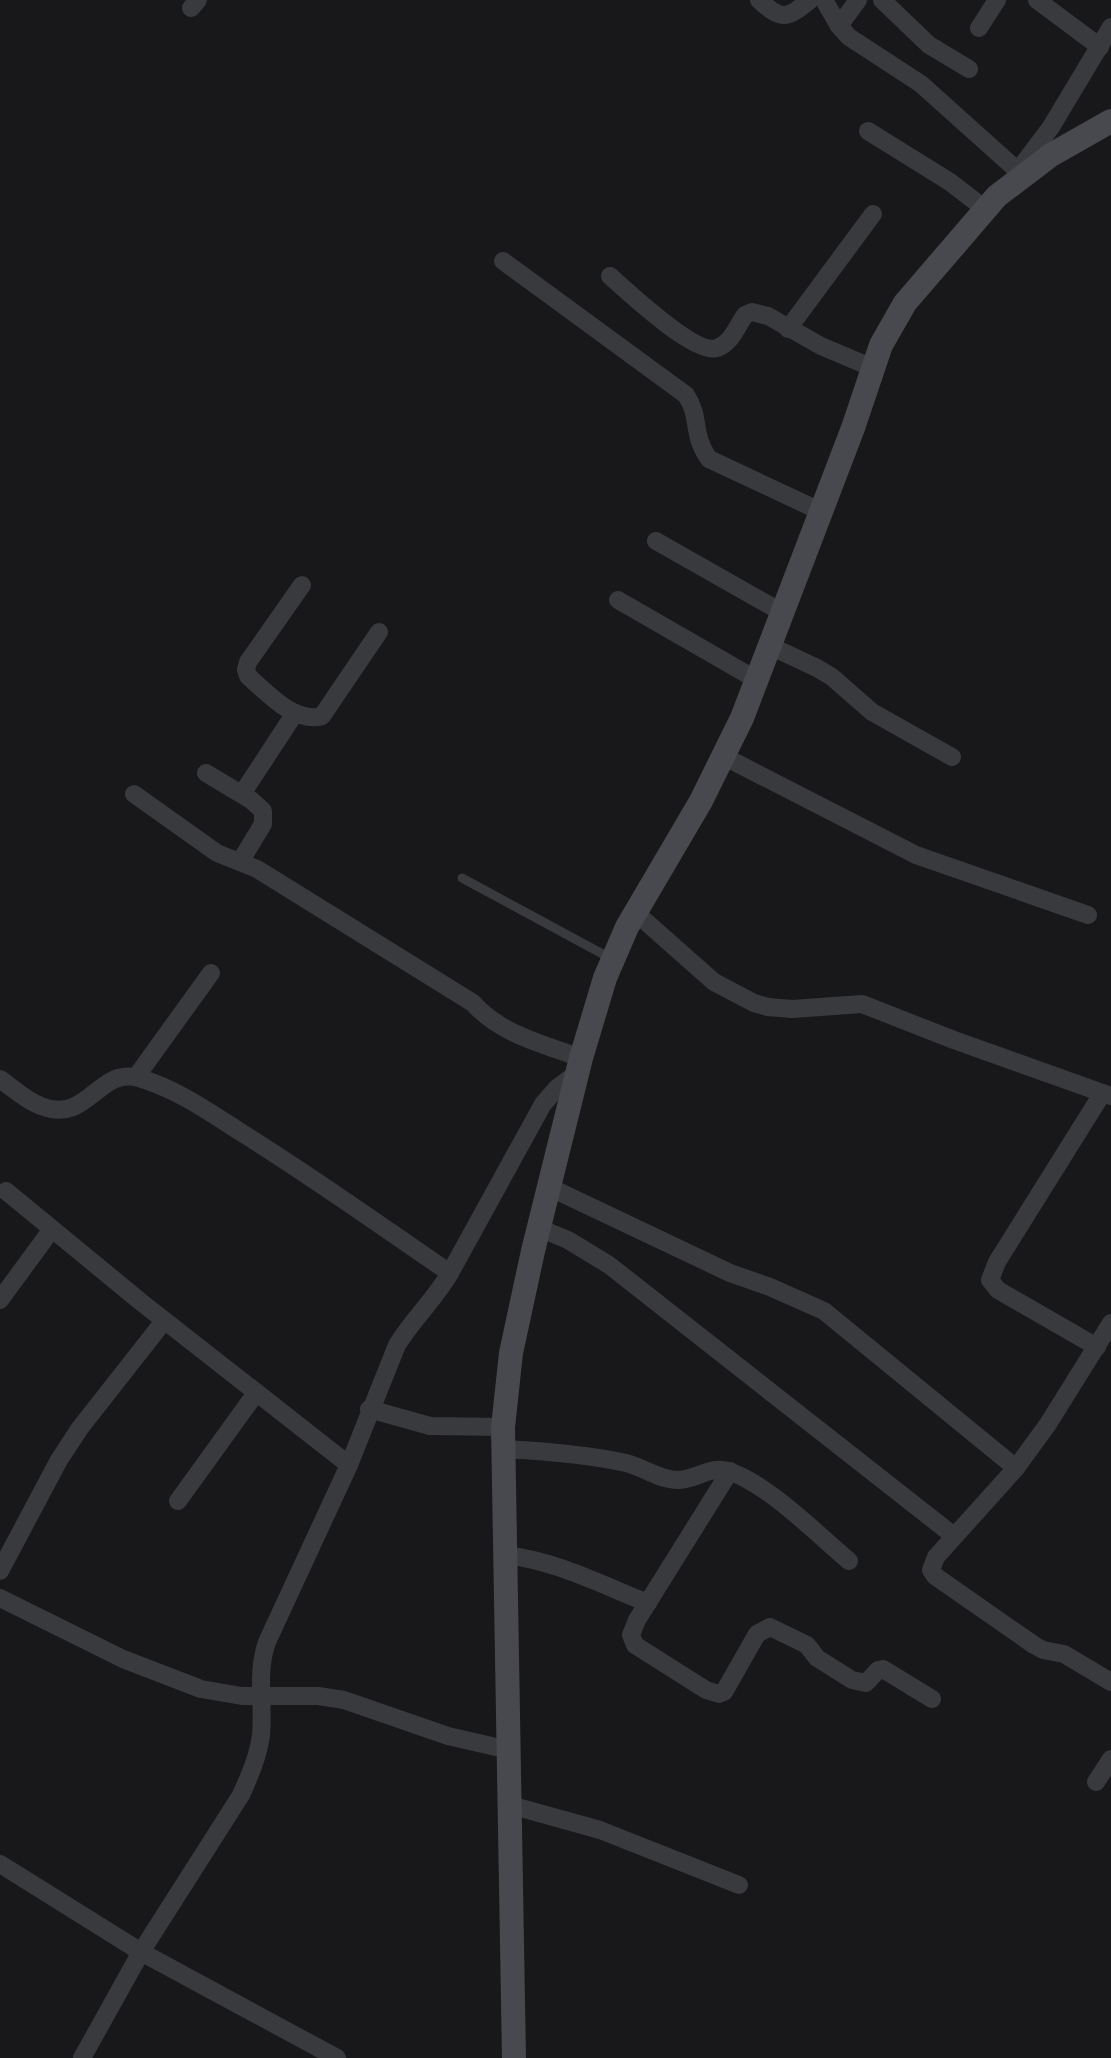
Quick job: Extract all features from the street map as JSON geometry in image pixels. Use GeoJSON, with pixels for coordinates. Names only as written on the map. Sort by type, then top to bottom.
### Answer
{"type":"FeatureCollection","features":[{"type":"Feature","properties":{"kind":"main road"},"geometry":{"type":"LineString","coordinates":[[514,2058],[503,1438],[511,1353],[579,1066],[613,959],[701,801],[757,680],[822,512],[854,361],[881,345],[905,303],[991,203],[1051,155],[1111,121]]}},
{"type":"Feature","properties":{"kind":"street"},"geometry":{"type":"LineString","coordinates":[[759,0],[774,13],[792,14],[810,0]]}},
{"type":"Feature","properties":{"kind":"street"},"geometry":{"type":"LineString","coordinates":[[824,0],[839,26],[871,54],[921,84],[1018,171]]}},
{"type":"Feature","properties":{"kind":"street"},"geometry":{"type":"LineString","coordinates":[[839,26],[858,0]]}},
{"type":"Feature","properties":{"kind":"street"},"geometry":{"type":"LineString","coordinates":[[882,0],[929,45],[969,69]]}},
{"type":"Feature","properties":{"kind":"street"},"geometry":{"type":"LineString","coordinates":[[979,28],[997,0]]}},
{"type":"Feature","properties":{"kind":"street"},"geometry":{"type":"LineString","coordinates":[[1037,0],[1100,47]]}},
{"type":"Feature","properties":{"kind":"street"},"geometry":{"type":"LineString","coordinates":[[868,131],[950,182],[991,203],[1045,136],[1111,27]]}},
{"type":"Feature","properties":{"kind":"street"},"geometry":{"type":"LineString","coordinates":[[788,329],[873,214]]}},
{"type":"Feature","properties":{"kind":"street"},"geometry":{"type":"LineString","coordinates":[[503,261],[686,395],[695,411],[698,443],[709,459],[822,512]]}},
{"type":"Feature","properties":{"kind":"street"},"geometry":{"type":"LineString","coordinates":[[610,276],[690,341],[707,349],[717,349],[726,343],[745,315],[752,312],[768,316],[854,361]]}},
{"type":"Feature","properties":{"kind":"street"},"geometry":{"type":"LineString","coordinates":[[656,541],[783,613]]}},
{"type":"Feature","properties":{"kind":"street"},"geometry":{"type":"LineString","coordinates":[[302,585],[248,662],[246,670],[254,681],[295,713],[315,719],[327,712],[379,632]]}},
{"type":"Feature","properties":{"kind":"street"},"geometry":{"type":"LineString","coordinates":[[618,600],[757,680]]}},
{"type":"Feature","properties":{"kind":"street"},"geometry":{"type":"LineString","coordinates":[[770,646],[832,677],[872,712],[952,757]]}},
{"type":"Feature","properties":{"kind":"street"},"geometry":{"type":"LineString","coordinates":[[242,794],[295,713]]}},
{"type":"Feature","properties":{"kind":"street"},"geometry":{"type":"LineString","coordinates":[[723,756],[916,855],[1088,915]]}},
{"type":"Feature","properties":{"kind":"street"},"geometry":{"type":"LineString","coordinates":[[206,773],[259,806],[265,817],[240,862]]}},
{"type":"Feature","properties":{"kind":"street"},"geometry":{"type":"LineString","coordinates":[[82,2058],[141,1952],[246,1783],[258,1753],[261,1733],[261,1660],[267,1642],[349,1465],[397,1345],[437,1295],[534,1117],[579,1066],[487,1019],[473,1003],[265,873],[217,853],[134,794]]}},
{"type":"Feature","properties":{"kind":"street"},"geometry":{"type":"LineString","coordinates":[[636,913],[714,982],[754,1003],[792,1009],[862,1004],[1107,1095],[997,1262],[990,1280],[998,1290],[1097,1347]]}},
{"type":"Feature","properties":{"kind":"street"},"geometry":{"type":"LineString","coordinates":[[136,1077],[211,973]]}},
{"type":"Feature","properties":{"kind":"street"},"geometry":{"type":"LineString","coordinates":[[0,1079],[38,1106],[57,1111],[73,1109],[110,1080],[124,1075],[164,1086],[292,1164],[450,1273]]}},
{"type":"Feature","properties":{"kind":"street"},"geometry":{"type":"LineString","coordinates":[[549,1187],[730,1273],[824,1311],[1016,1468]]}},
{"type":"Feature","properties":{"kind":"street"},"geometry":{"type":"LineString","coordinates":[[6,1191],[164,1321],[349,1465]]}},
{"type":"Feature","properties":{"kind":"street"},"geometry":{"type":"LineString","coordinates":[[539,1228],[568,1240],[609,1265],[954,1536]]}},
{"type":"Feature","properties":{"kind":"street"},"geometry":{"type":"LineString","coordinates":[[0,1300],[52,1229]]}},
{"type":"Feature","properties":{"kind":"street"},"geometry":{"type":"LineString","coordinates":[[0,1571],[59,1460],[80,1428],[164,1321]]}},
{"type":"Feature","properties":{"kind":"street"},"geometry":{"type":"LineString","coordinates":[[1111,1323],[1016,1468],[931,1564],[935,1576],[1034,1645],[1064,1654],[1111,1682]]}},
{"type":"Feature","properties":{"kind":"street"},"geometry":{"type":"LineString","coordinates":[[178,1501],[256,1393]]}},
{"type":"Feature","properties":{"kind":"street"},"geometry":{"type":"LineString","coordinates":[[369,1409],[430,1426],[608,1459],[679,1480],[706,1471],[730,1471],[764,1491],[849,1561]]}},
{"type":"Feature","properties":{"kind":"street"},"geometry":{"type":"LineString","coordinates":[[730,1471],[648,1603],[633,1629],[632,1640],[645,1652],[714,1694],[724,1692],[757,1634],[770,1627],[807,1645],[817,1658],[857,1682],[866,1683],[883,1669],[932,1699]]}},
{"type":"Feature","properties":{"kind":"street"},"geometry":{"type":"LineString","coordinates":[[505,1555],[547,1564],[648,1603]]}},
{"type":"Feature","properties":{"kind":"street"},"geometry":{"type":"LineString","coordinates":[[0,1598],[170,1679],[226,1695],[318,1696],[344,1700],[448,1736],[509,1750]]}},
{"type":"Feature","properties":{"kind":"street"},"geometry":{"type":"LineString","coordinates":[[1096,1782],[1111,1759]]}},
{"type":"Feature","properties":{"kind":"street"},"geometry":{"type":"LineString","coordinates":[[510,1805],[600,1830],[739,1885]]}},
{"type":"Feature","properties":{"kind":"street"},"geometry":{"type":"LineString","coordinates":[[0,1864],[141,1952],[337,2058]]}},
{"type":"Feature","properties":{"kind":"lane"},"geometry":{"type":"LineString","coordinates":[[462,878],[613,959]]}}]}
